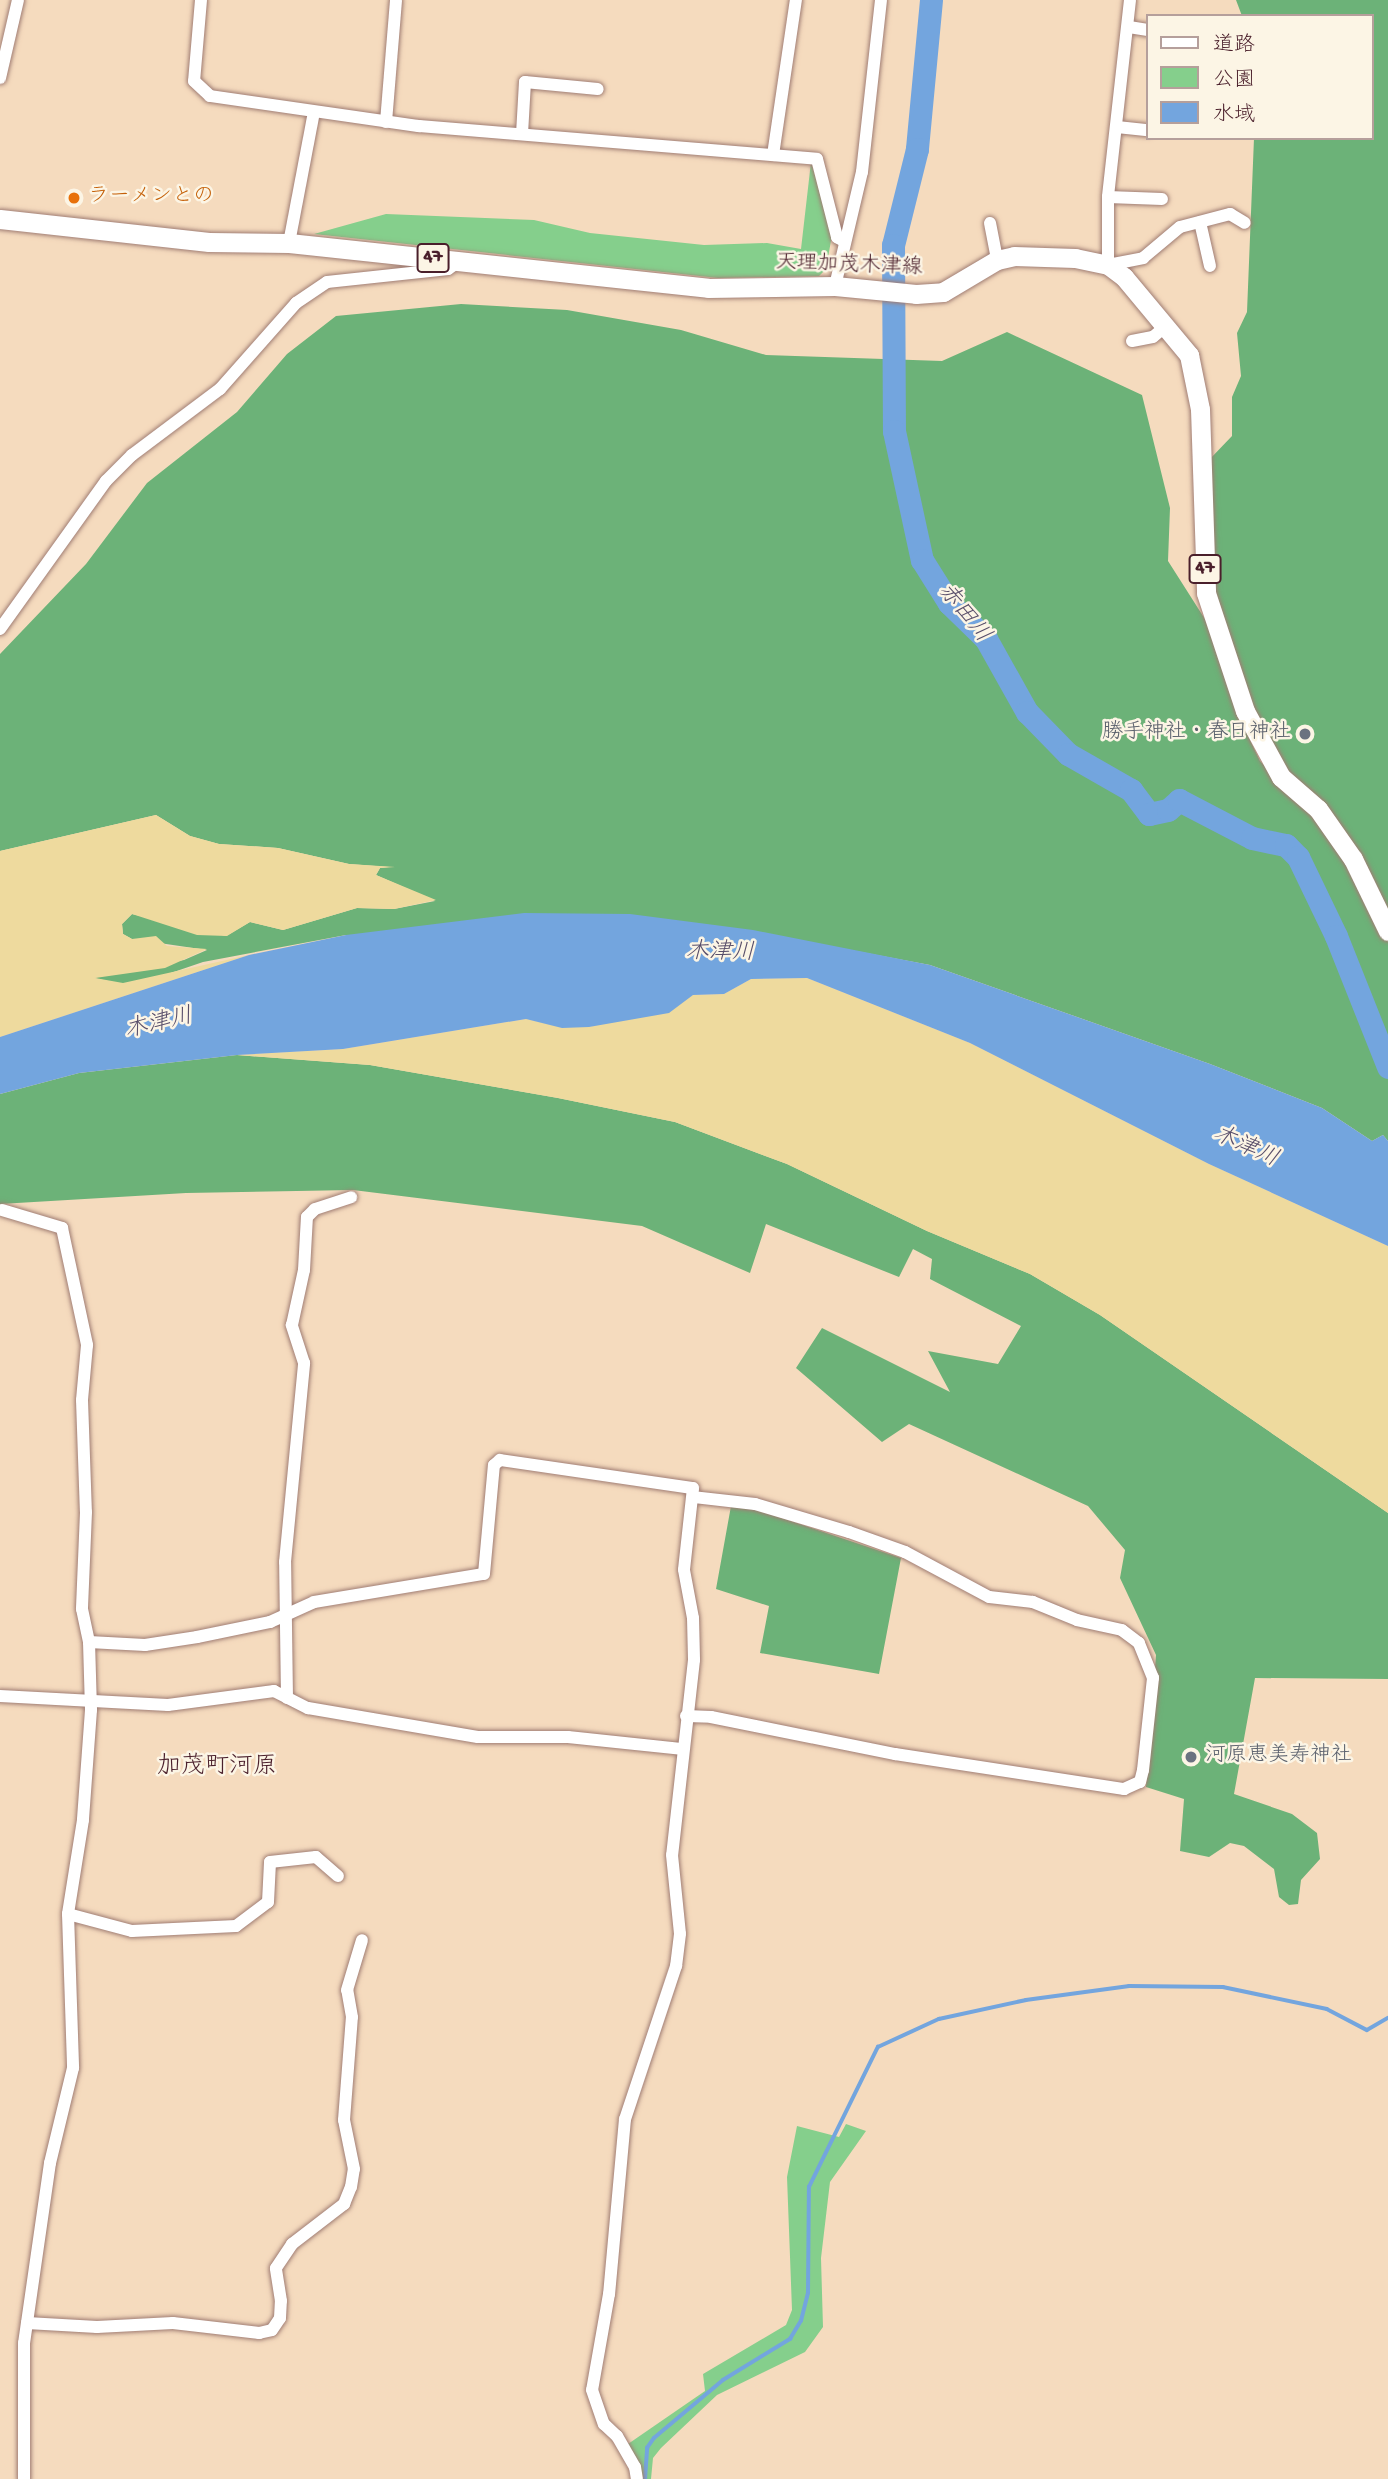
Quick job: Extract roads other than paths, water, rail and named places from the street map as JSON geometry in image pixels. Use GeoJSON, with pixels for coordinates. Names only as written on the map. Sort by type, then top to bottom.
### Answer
{"type":"FeatureCollection","features":[{"type":"Feature","properties":{"kind":"main road","name":"天理加茂木津線"},"geometry":{"type":"LineString","coordinates":[[0,219],[209,242],[289,243],[708,288],[835,286],[916,294],[960,285],[997,260],[1031,256],[1108,265]]}},
{"type":"Feature","properties":{"kind":"main road","name":"47"},"geometry":{"type":"LineString","coordinates":[[1108,265],[1167,325],[1189,355],[1200,409],[1206,593],[1220,643],[1267,755],[1281,777],[1328,822],[1353,859],[1388,931]]}},
{"type":"Feature","properties":{"kind":"street"},"geometry":{"type":"LineString","coordinates":[[0,78],[18,0]]}},
{"type":"Feature","properties":{"kind":"street"},"geometry":{"type":"LineString","coordinates":[[201,0],[196,86],[210,96],[386,122],[817,159],[837,237],[842,240]]}},
{"type":"Feature","properties":{"kind":"street"},"geometry":{"type":"LineString","coordinates":[[386,122],[396,0]]}},
{"type":"Feature","properties":{"kind":"street"},"geometry":{"type":"LineString","coordinates":[[773,155],[796,0]]}},
{"type":"Feature","properties":{"kind":"street"},"geometry":{"type":"LineString","coordinates":[[835,286],[842,240],[862,172],[881,0]]}},
{"type":"Feature","properties":{"kind":"street"},"geometry":{"type":"LineString","coordinates":[[1130,0],[1108,197],[1108,265],[1143,258],[1180,227],[1230,214],[1245,223]]}},
{"type":"Feature","properties":{"kind":"street"},"geometry":{"type":"LineString","coordinates":[[1129,27],[1146,30]]}},
{"type":"Feature","properties":{"kind":"street"},"geometry":{"type":"LineString","coordinates":[[522,134],[525,82],[598,89]]}},
{"type":"Feature","properties":{"kind":"street"},"geometry":{"type":"LineString","coordinates":[[289,243],[314,111]]}},
{"type":"Feature","properties":{"kind":"street"},"geometry":{"type":"LineString","coordinates":[[1117,127],[1146,130]]}},
{"type":"Feature","properties":{"kind":"street"},"geometry":{"type":"LineString","coordinates":[[1108,197],[1162,199]]}},
{"type":"Feature","properties":{"kind":"street"},"geometry":{"type":"LineString","coordinates":[[1200,222],[1210,265]]}},
{"type":"Feature","properties":{"kind":"street"},"geometry":{"type":"LineString","coordinates":[[990,223],[997,260]]}},
{"type":"Feature","properties":{"kind":"street"},"geometry":{"type":"LineString","coordinates":[[0,629],[106,481],[132,455],[220,389],[279,317],[304,296],[327,282],[448,269],[457,262]]}},
{"type":"Feature","properties":{"kind":"street"},"geometry":{"type":"LineString","coordinates":[[1132,341],[1153,337],[1167,325]]}},
{"type":"Feature","properties":{"kind":"street"},"geometry":{"type":"LineString","coordinates":[[287,1698],[284,1616],[304,1363],[292,1325],[304,1270],[307,1217],[315,1209],[351,1197]]}},
{"type":"Feature","properties":{"kind":"street"},"geometry":{"type":"LineString","coordinates":[[2,1210],[62,1228],[87,1345],[82,1400],[86,1512],[82,1609],[89,1642],[90,1701],[83,1820],[68,1914],[73,2068],[50,2163],[27,2323],[24,2479]]}},
{"type":"Feature","properties":{"kind":"street"},"geometry":{"type":"LineString","coordinates":[[89,1642],[145,1645],[284,1616],[314,1602],[484,1574],[494,1465],[500,1460],[693,1488],[684,1570],[693,1618],[694,1660],[672,1855],[680,1910],[678,1950],[625,2119],[609,2294],[592,2390],[604,2424],[617,2436],[635,2467],[637,2479]]}},
{"type":"Feature","properties":{"kind":"street"},"geometry":{"type":"LineString","coordinates":[[687,1716],[711,1717],[895,1754],[1124,1789],[1140,1783],[1153,1678],[1139,1643],[1122,1630],[1077,1620],[1033,1602],[989,1597],[905,1552],[849,1532],[755,1504],[694,1497]]}},
{"type":"Feature","properties":{"kind":"street"},"geometry":{"type":"LineString","coordinates":[[0,1696],[169,1705],[274,1691],[308,1709],[478,1737],[545,1736],[682,1749]]}},
{"type":"Feature","properties":{"kind":"street"},"geometry":{"type":"LineString","coordinates":[[68,1914],[132,1931],[236,1926],[268,1902],[270,1862],[316,1857],[338,1876]]}},
{"type":"Feature","properties":{"kind":"street"},"geometry":{"type":"LineString","coordinates":[[27,2323],[87,2327],[173,2323],[259,2333],[272,2330],[279,2318],[281,2301],[276,2268],[292,2244],[344,2204],[351,2187],[354,2169],[344,2120],[352,2017],[347,1990],[362,1941]]}},
{"type":"Feature","properties":{"kind":"water","name":"木津川"},"geometry":{"type":"Polygon","coordinates":[[[524,913],[630,914],[753,930],[930,965],[1210,1064],[1322,1108],[1372,1141],[1383,1135],[1388,1141],[1388,1246],[1209,1164],[970,1043],[807,978],[751,979],[724,994],[693,995],[669,1013],[589,1027],[562,1028],[526,1019],[343,1049],[237,1055],[79,1073],[0,1094],[0,1037],[249,955],[346,935],[524,913]]]}},
{"type":"Feature","properties":{"kind":"waterway","name":"赤田川"},"geometry":{"type":"LineString","coordinates":[[931,0],[917,149],[893,245],[894,431],[922,560],[949,603],[986,639],[1027,712],[1068,754],[1131,790],[1149,814],[1168,810],[1179,800],[1252,838],[1286,845],[1298,857],[1336,936],[1388,1067]]}},
{"type":"Feature","properties":{"kind":"waterway"},"geometry":{"type":"LineString","coordinates":[[645,2479],[647,2448],[654,2438],[723,2380],[790,2339],[801,2321],[808,2293],[809,2187],[878,2047],[939,2019],[1026,2000],[1129,1986],[1223,1987],[1327,2009],[1367,2030],[1388,2018]]}},
{"type":"Feature","properties":{"kind":"place","name":"ラーメンとの"},"geometry":{"type":"Point","coordinates":[74,198]}},
{"type":"Feature","properties":{"kind":"place","name":"勝手神社・春日神社"},"geometry":{"type":"Point","coordinates":[1305,734]}},
{"type":"Feature","properties":{"kind":"place","name":"河原恵美寿神社"},"geometry":{"type":"Point","coordinates":[1191,1757]}},
{"type":"Feature","properties":{"kind":"district","name":"加茂町河原"},"geometry":{"type":"Point","coordinates":[217,1768]}}]}
